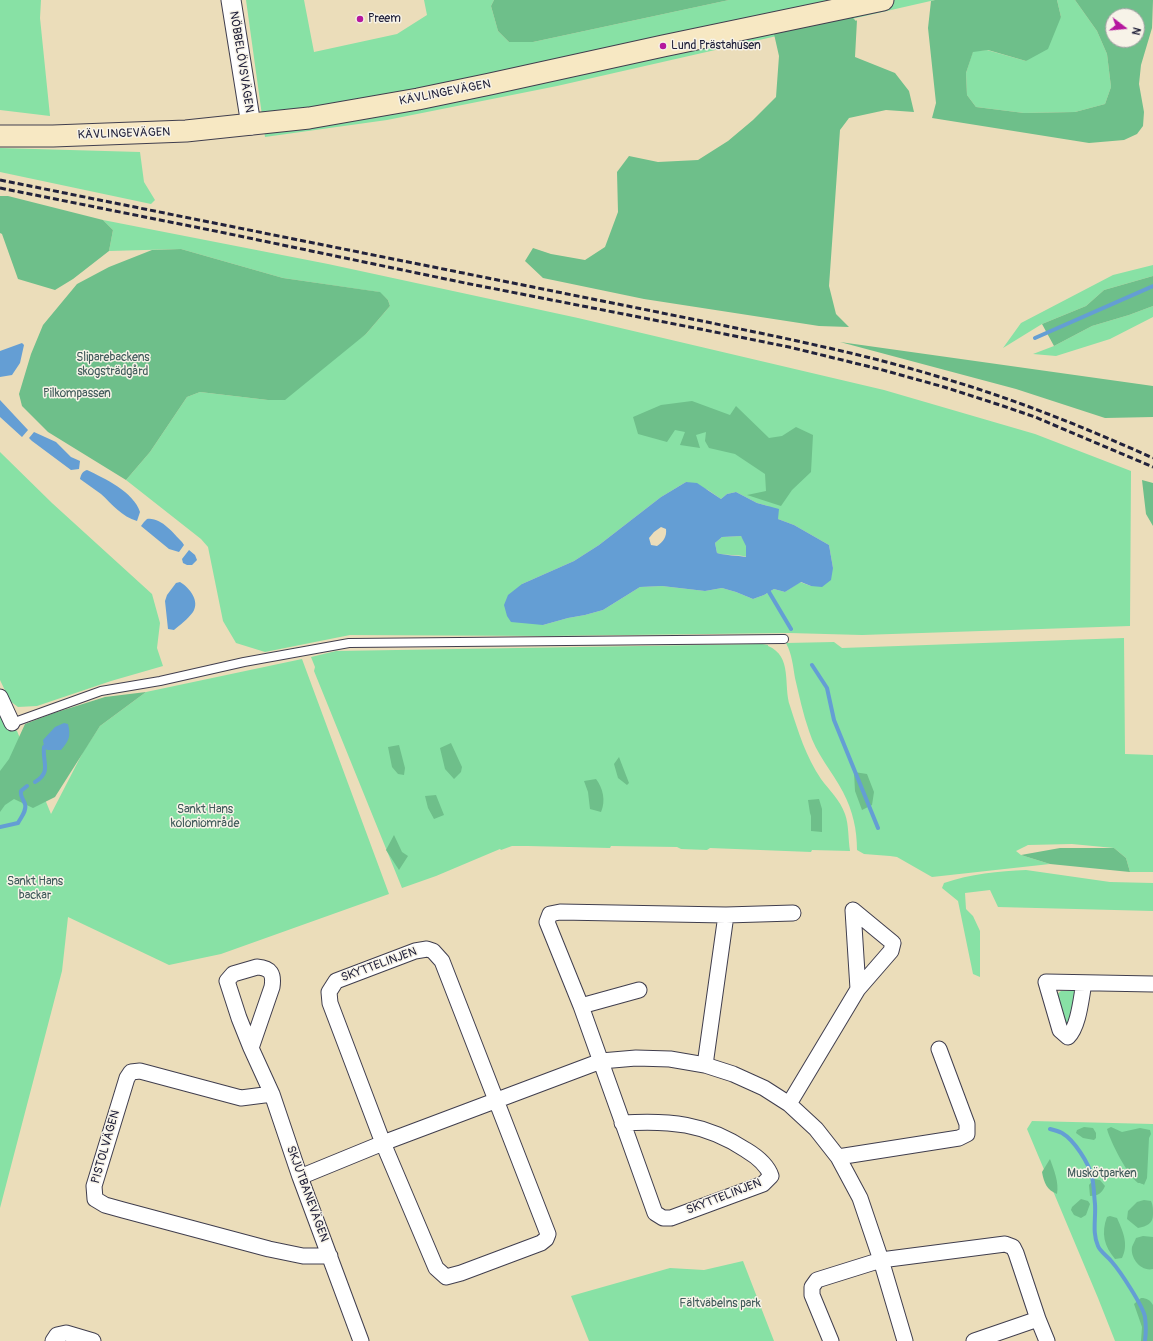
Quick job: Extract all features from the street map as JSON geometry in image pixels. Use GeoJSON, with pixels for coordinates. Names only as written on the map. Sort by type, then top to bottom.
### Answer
{"type":"FeatureCollection","features":[{"type":"Feature","properties":{"kind":"main road","name":"KÄVLINGEVÄGEN"},"geometry":{"type":"LineString","coordinates":[[0,136],[53,136],[186,131],[309,118],[418,99],[883,0]]}},
{"type":"Feature","properties":{"kind":"street","name":"NÖBBELÖVSVÄGEN"},"geometry":{"type":"LineString","coordinates":[[231,0],[251,125]]}},
{"type":"Feature","properties":{"kind":"street"},"geometry":{"type":"LineString","coordinates":[[0,697],[12,723]]}},
{"type":"Feature","properties":{"kind":"street","name":"SKYTTELINJEN"},"geometry":{"type":"LineString","coordinates":[[622,1123],[652,1121],[683,1123],[716,1133],[734,1142],[757,1157],[769,1170],[771,1176],[763,1184],[671,1218],[664,1218],[655,1213],[622,1123],[581,1006],[547,922],[550,914],[560,912],[726,915],[793,913]]}},
{"type":"Feature","properties":{"kind":"street"},"geometry":{"type":"LineString","coordinates":[[705,1066],[726,915]]}},
{"type":"Feature","properties":{"kind":"street","name":"SKYTTELINJEN"},"geometry":{"type":"LineString","coordinates":[[427,949],[434,951],[442,961],[495,1100],[548,1234],[546,1240],[541,1244],[446,1277],[436,1268],[383,1143],[330,1003],[329,992],[336,981],[415,951],[427,949]]}},
{"type":"Feature","properties":{"kind":"street","name":"SKJUTBANEVÄGEN"},"geometry":{"type":"LineString","coordinates":[[252,1048],[272,987],[273,979],[270,971],[257,967],[233,974],[227,981],[239,1018],[252,1048],[272,1094],[300,1177],[360,1341]]}},
{"type":"Feature","properties":{"kind":"street"},"geometry":{"type":"LineString","coordinates":[[1084,983],[1153,984]]}},
{"type":"Feature","properties":{"kind":"street"},"geometry":{"type":"LineString","coordinates":[[789,1104],[858,989]]}},
{"type":"Feature","properties":{"kind":"street"},"geometry":{"type":"LineString","coordinates":[[581,1006],[639,990]]}},
{"type":"Feature","properties":{"kind":"street"},"geometry":{"type":"LineString","coordinates":[[838,1157],[959,1138],[967,1134],[967,1124],[939,1049]]}},
{"type":"Feature","properties":{"kind":"street"},"geometry":{"type":"LineString","coordinates":[[300,1177],[383,1143],[601,1061],[636,1058],[670,1059],[705,1066],[733,1074],[764,1088],[789,1104],[816,1129],[838,1157],[860,1198],[881,1260],[905,1341]]}},
{"type":"Feature","properties":{"kind":"street","name":"PISTOLVÄGEN"},"geometry":{"type":"LineString","coordinates":[[272,1094],[241,1098],[140,1071],[131,1072],[127,1078],[94,1186],[95,1199],[105,1205],[269,1249],[303,1256],[330,1256]]}},
{"type":"Feature","properties":{"kind":"street"},"geometry":{"type":"LineString","coordinates":[[831,1341],[812,1295],[812,1286],[817,1280],[881,1260],[1005,1244],[1013,1247],[1016,1253],[1047,1341]]}},
{"type":"Feature","properties":{"kind":"street"},"geometry":{"type":"LineString","coordinates":[[974,1341],[1038,1319]]}},
{"type":"Feature","properties":{"kind":"street"},"geometry":{"type":"LineString","coordinates":[[53,1341],[57,1335],[66,1333],[93,1341]]}},
{"type":"Feature","properties":{"kind":"lane"},"geometry":{"type":"LineString","coordinates":[[12,723],[101,691],[160,681],[244,662],[349,644],[784,639]]}},
{"type":"Feature","properties":{"kind":"green space"},"geometry":{"type":"Polygon","coordinates":[[[0,0],[41,0],[40,18],[50,116],[0,110],[0,0]]]}},
{"type":"Feature","properties":{"kind":"green space"},"geometry":{"type":"Polygon","coordinates":[[[246,0],[304,0],[314,52],[397,34],[427,15],[424,0],[494,0],[491,6],[498,31],[509,42],[533,42],[729,0],[935,0],[557,86],[387,120],[265,137],[246,0]]]}},
{"type":"Feature","properties":{"kind":"green space"},"geometry":{"type":"Polygon","coordinates":[[[494,0],[729,0],[533,42],[509,42],[498,31],[491,6],[494,0]]]}},
{"type":"Feature","properties":{"kind":"green space"},"geometry":{"type":"Polygon","coordinates":[[[935,0],[1057,0],[1061,17],[1048,49],[1026,61],[988,50],[973,52],[966,73],[967,95],[976,107],[1024,113],[1075,112],[1105,104],[1111,87],[1107,54],[1097,31],[1075,0],[1153,0],[1152,28],[1141,65],[1139,84],[1144,112],[1143,126],[1137,134],[1124,140],[1089,143],[932,118],[936,103],[928,28],[931,1],[935,0]]]}},
{"type":"Feature","properties":{"kind":"green space"},"geometry":{"type":"Polygon","coordinates":[[[1057,0],[1075,0],[1097,31],[1107,54],[1111,87],[1105,104],[1075,112],[1024,113],[976,107],[967,95],[966,73],[973,51],[987,50],[1026,61],[1061,17],[1057,0]]]}},
{"type":"Feature","properties":{"kind":"green space"},"geometry":{"type":"Polygon","coordinates":[[[849,14],[856,21],[857,20],[855,57],[895,73],[909,91],[914,112],[886,110],[849,118],[840,130],[829,286],[836,314],[849,327],[819,326],[644,299],[543,278],[525,261],[533,248],[551,254],[585,260],[605,247],[618,212],[617,172],[629,156],[658,162],[698,160],[728,141],[753,120],[776,97],[779,56],[774,34],[782,27],[849,14]]]}},
{"type":"Feature","properties":{"kind":"green space"},"geometry":{"type":"Polygon","coordinates":[[[0,148],[140,152],[144,182],[155,200],[151,204],[0,172],[0,148]]]}},
{"type":"Feature","properties":{"kind":"green space"},"geometry":{"type":"Polygon","coordinates":[[[0,196],[8,196],[103,220],[113,230],[109,251],[73,279],[55,290],[18,279],[2,234],[0,233],[0,196]]]}},
{"type":"Feature","properties":{"kind":"green space"},"geometry":{"type":"Polygon","coordinates":[[[103,220],[328,264],[578,318],[884,390],[1035,434],[1131,471],[1130,626],[862,635],[789,633],[548,636],[350,635],[265,652],[236,643],[223,621],[208,547],[201,539],[126,480],[150,452],[187,397],[200,392],[268,400],[366,334],[390,306],[388,300],[379,292],[283,278],[181,249],[109,251],[113,230],[103,220]],[[686,482],[661,497],[599,545],[574,561],[522,584],[543,625],[603,610],[640,587],[662,586],[705,591],[722,588],[753,599],[774,589],[785,592],[800,582],[811,586],[833,568],[829,545],[794,525],[778,519],[768,506],[757,503],[736,492],[727,494],[721,499],[708,490],[686,482]]]}},
{"type":"Feature","properties":{"kind":"green space","name":"Sliparebackens skogsträdgård"},"geometry":{"type":"Polygon","coordinates":[[[181,249],[283,278],[380,292],[388,300],[390,306],[366,334],[285,400],[268,400],[200,392],[187,397],[150,452],[126,480],[48,432],[22,406],[19,394],[31,354],[43,325],[77,284],[109,267],[152,250],[181,249]]]}},
{"type":"Feature","properties":{"kind":"green space"},"geometry":{"type":"Polygon","coordinates":[[[1153,265],[1153,276],[1104,290],[1086,306],[1042,324],[1003,348],[1021,323],[1113,275],[1153,265]]]}},
{"type":"Feature","properties":{"kind":"green space"},"geometry":{"type":"Polygon","coordinates":[[[1153,276],[1153,306],[1092,326],[1054,346],[1042,324],[1086,306],[1104,290],[1153,276]]]}},
{"type":"Feature","properties":{"kind":"green space"},"geometry":{"type":"Polygon","coordinates":[[[1153,306],[1153,317],[1110,339],[1056,356],[1033,354],[1054,346],[1092,326],[1153,306]]]}},
{"type":"Feature","properties":{"kind":"green space"},"geometry":{"type":"Polygon","coordinates":[[[840,342],[1153,386],[1153,417],[1105,418],[1016,389],[840,342]]]}},
{"type":"Feature","properties":{"kind":"green space"},"geometry":{"type":"Polygon","coordinates":[[[692,401],[730,415],[736,406],[769,438],[782,436],[796,427],[813,435],[811,472],[792,490],[781,506],[747,495],[766,491],[765,474],[735,454],[709,448],[705,441],[706,432],[696,435],[700,448],[680,445],[685,432],[675,430],[667,442],[638,434],[633,417],[661,405],[692,401]]]}},
{"type":"Feature","properties":{"kind":"green space"},"geometry":{"type":"Polygon","coordinates":[[[0,452],[52,503],[152,594],[160,623],[157,648],[163,666],[111,681],[37,706],[18,707],[10,701],[0,680],[0,452]]]}},
{"type":"Feature","properties":{"kind":"green space"},"geometry":{"type":"Polygon","coordinates":[[[1142,480],[1153,483],[1153,526],[1146,514],[1142,480]]]}},
{"type":"Feature","properties":{"kind":"green space"},"geometry":{"type":"Polygon","coordinates":[[[741,536],[748,546],[747,557],[717,553],[715,543],[722,537],[741,536]]]}},
{"type":"Feature","properties":{"kind":"green space"},"geometry":{"type":"Polygon","coordinates":[[[1124,638],[1125,754],[1153,755],[1153,872],[1130,872],[1126,858],[1114,848],[1072,844],[1028,845],[1016,851],[1021,855],[1050,864],[932,877],[897,857],[864,854],[857,850],[852,813],[839,784],[820,755],[812,739],[801,704],[791,656],[786,643],[834,642],[842,648],[1124,638]]]}},
{"type":"Feature","properties":{"kind":"green space"},"geometry":{"type":"Polygon","coordinates":[[[768,645],[776,651],[784,664],[788,698],[799,734],[816,771],[843,809],[847,823],[850,851],[812,850],[811,852],[710,848],[707,850],[681,849],[677,847],[611,846],[610,848],[512,846],[501,850],[500,849],[436,876],[402,888],[314,671],[315,667],[311,657],[336,651],[768,645]]]}},
{"type":"Feature","properties":{"kind":"green space","name":"Sankt Hans koloniområde"},"geometry":{"type":"Polygon","coordinates":[[[302,659],[389,894],[221,954],[169,965],[68,917],[62,971],[0,1208],[0,709],[7,723],[17,731],[51,814],[83,752],[100,726],[146,692],[302,659]]]}},
{"type":"Feature","properties":{"kind":"green space"},"geometry":{"type":"Polygon","coordinates":[[[146,692],[100,726],[55,797],[33,808],[14,799],[5,805],[0,812],[0,771],[9,759],[25,724],[105,697],[146,692]]]}},
{"type":"Feature","properties":{"kind":"green space"},"geometry":{"type":"Polygon","coordinates":[[[451,743],[462,767],[461,772],[454,779],[445,769],[440,748],[451,743]]]}},
{"type":"Feature","properties":{"kind":"green space"},"geometry":{"type":"Polygon","coordinates":[[[399,745],[405,768],[404,775],[398,774],[392,767],[388,747],[399,745]]]}},
{"type":"Feature","properties":{"kind":"green space"},"geometry":{"type":"Polygon","coordinates":[[[619,757],[629,783],[627,785],[618,778],[614,764],[619,757]]]}},
{"type":"Feature","properties":{"kind":"green space"},"geometry":{"type":"Polygon","coordinates":[[[854,772],[867,774],[874,792],[872,805],[862,810],[855,791],[854,772]]]}},
{"type":"Feature","properties":{"kind":"green space"},"geometry":{"type":"Polygon","coordinates":[[[596,779],[603,795],[603,808],[601,812],[590,809],[588,792],[584,781],[596,779]]]}},
{"type":"Feature","properties":{"kind":"green space"},"geometry":{"type":"Polygon","coordinates":[[[436,795],[444,815],[434,819],[428,808],[425,796],[436,795]]]}},
{"type":"Feature","properties":{"kind":"green space"},"geometry":{"type":"Polygon","coordinates":[[[819,799],[822,809],[822,832],[811,831],[811,816],[808,800],[819,799]]]}},
{"type":"Feature","properties":{"kind":"green space"},"geometry":{"type":"Polygon","coordinates":[[[394,835],[402,852],[408,856],[399,870],[386,850],[394,835]]]}},
{"type":"Feature","properties":{"kind":"green space"},"geometry":{"type":"Polygon","coordinates":[[[1060,848],[1114,848],[1126,858],[1130,872],[1050,864],[1021,855],[1060,848]]]}},
{"type":"Feature","properties":{"kind":"green space"},"geometry":{"type":"Polygon","coordinates":[[[1026,870],[1110,882],[1153,883],[1153,911],[998,907],[990,890],[965,893],[966,909],[973,916],[980,931],[980,977],[973,974],[958,901],[942,888],[944,883],[964,877],[1005,871],[1026,870]]]}},
{"type":"Feature","properties":{"kind":"green space"},"geometry":{"type":"Polygon","coordinates":[[[1061,991],[1076,991],[1077,994],[1066,1031],[1056,995],[1061,991]]]}},
{"type":"Feature","properties":{"kind":"green space","name":"Muskötparken"},"geometry":{"type":"Polygon","coordinates":[[[1032,1121],[1153,1124],[1153,1341],[1115,1341],[1027,1129],[1032,1121]]]}},
{"type":"Feature","properties":{"kind":"green space"},"geometry":{"type":"Polygon","coordinates":[[[1084,1127],[1093,1128],[1096,1133],[1096,1138],[1094,1140],[1083,1138],[1076,1133],[1077,1130],[1084,1127]]]}},
{"type":"Feature","properties":{"kind":"green space"},"geometry":{"type":"Polygon","coordinates":[[[1111,1127],[1122,1132],[1140,1128],[1150,1130],[1151,1134],[1149,1138],[1147,1178],[1144,1185],[1138,1183],[1134,1179],[1120,1158],[1107,1129],[1111,1127]]]}},
{"type":"Feature","properties":{"kind":"green space"},"geometry":{"type":"Polygon","coordinates":[[[1050,1159],[1057,1181],[1057,1194],[1046,1186],[1042,1172],[1050,1159]]]}},
{"type":"Feature","properties":{"kind":"green space"},"geometry":{"type":"Polygon","coordinates":[[[1094,1179],[1100,1180],[1105,1186],[1103,1191],[1099,1194],[1090,1196],[1089,1185],[1094,1179]]]}},
{"type":"Feature","properties":{"kind":"green space"},"geometry":{"type":"Polygon","coordinates":[[[1081,1199],[1088,1201],[1090,1204],[1086,1215],[1081,1218],[1074,1215],[1071,1210],[1072,1207],[1081,1199]]]}},
{"type":"Feature","properties":{"kind":"green space"},"geometry":{"type":"Polygon","coordinates":[[[1144,1200],[1151,1201],[1153,1207],[1153,1217],[1149,1224],[1138,1228],[1127,1219],[1128,1211],[1137,1202],[1144,1200]]]}},
{"type":"Feature","properties":{"kind":"green space"},"geometry":{"type":"Polygon","coordinates":[[[1110,1216],[1117,1218],[1123,1233],[1125,1248],[1122,1258],[1115,1259],[1106,1244],[1104,1228],[1107,1217],[1110,1216]]]}},
{"type":"Feature","properties":{"kind":"green space"},"geometry":{"type":"Polygon","coordinates":[[[1143,1236],[1153,1237],[1153,1269],[1144,1268],[1137,1263],[1133,1256],[1132,1247],[1136,1238],[1143,1236]]]}},
{"type":"Feature","properties":{"kind":"green space","name":"Fältväbelns park"},"geometry":{"type":"Polygon","coordinates":[[[743,1261],[774,1341],[589,1341],[571,1296],[670,1268],[704,1270],[743,1261]]]}},
{"type":"Feature","properties":{"kind":"green space"},"geometry":{"type":"Polygon","coordinates":[[[1141,1298],[1145,1298],[1153,1305],[1153,1341],[1141,1341],[1142,1327],[1134,1304],[1141,1298]]]}},
{"type":"Feature","properties":{"kind":"water"},"geometry":{"type":"Polygon","coordinates":[[[22,343],[24,345],[20,363],[12,375],[0,377],[0,351],[22,343]]]}},
{"type":"Feature","properties":{"kind":"water"},"geometry":{"type":"Polygon","coordinates":[[[0,400],[28,430],[22,437],[0,417],[0,400]]]}},
{"type":"Feature","properties":{"kind":"water"},"geometry":{"type":"Polygon","coordinates":[[[34,432],[56,442],[71,457],[80,461],[79,469],[71,470],[32,441],[29,438],[34,432]]]}},
{"type":"Feature","properties":{"kind":"water"},"geometry":{"type":"Polygon","coordinates":[[[87,470],[118,486],[132,498],[140,512],[137,521],[122,513],[101,494],[80,479],[82,473],[87,470]]]}},
{"type":"Feature","properties":{"kind":"water"},"geometry":{"type":"Polygon","coordinates":[[[686,482],[697,483],[721,499],[727,494],[736,492],[757,503],[779,509],[778,519],[794,525],[829,545],[833,568],[831,580],[822,587],[811,586],[801,582],[785,592],[774,589],[753,599],[722,588],[705,591],[662,586],[640,587],[603,610],[585,615],[543,625],[511,622],[507,616],[504,605],[508,595],[522,584],[574,561],[599,545],[661,497],[686,482]],[[661,527],[649,538],[651,545],[657,546],[664,539],[666,529],[661,527]],[[741,536],[722,537],[715,543],[717,553],[746,557],[746,546],[741,536]]]}},
{"type":"Feature","properties":{"kind":"water"},"geometry":{"type":"Polygon","coordinates":[[[147,519],[157,520],[175,534],[184,545],[179,552],[169,549],[141,526],[147,519]]]}},
{"type":"Feature","properties":{"kind":"water"},"geometry":{"type":"Polygon","coordinates":[[[189,550],[195,555],[197,560],[192,565],[183,563],[182,559],[189,550]]]}},
{"type":"Feature","properties":{"kind":"water"},"geometry":{"type":"Polygon","coordinates":[[[180,582],[193,595],[195,599],[195,608],[189,617],[174,630],[168,629],[165,601],[167,595],[176,583],[180,582]]]}},
{"type":"Feature","properties":{"kind":"water"},"geometry":{"type":"Polygon","coordinates":[[[64,723],[68,724],[69,732],[69,738],[66,744],[61,750],[47,750],[44,747],[43,740],[55,727],[64,723]]]}},
{"type":"Feature","properties":{"kind":"waterway"},"geometry":{"type":"LineString","coordinates":[[1035,338],[1153,286]]}},
{"type":"Feature","properties":{"kind":"waterway"},"geometry":{"type":"LineString","coordinates":[[769,592],[791,629]]}},
{"type":"Feature","properties":{"kind":"waterway"},"geometry":{"type":"LineString","coordinates":[[812,665],[827,688],[834,720],[878,828]]}},
{"type":"Feature","properties":{"kind":"waterway"},"geometry":{"type":"LineString","coordinates":[[35,782],[40,778],[45,770],[44,747]]}},
{"type":"Feature","properties":{"kind":"waterway"},"geometry":{"type":"LineString","coordinates":[[0,827],[18,823],[25,809],[21,791],[27,786]]}},
{"type":"Feature","properties":{"kind":"waterway"},"geometry":{"type":"LineString","coordinates":[[1050,1129],[1067,1136],[1076,1146],[1088,1165],[1094,1187],[1096,1241],[1101,1251],[1120,1273],[1140,1305],[1145,1317],[1145,1341]]}},
{"type":"Feature","properties":{"kind":"railway"},"geometry":{"type":"LineString","coordinates":[[0,180],[702,321],[855,354],[973,387],[1025,405],[1077,425],[1153,458]]}},
{"type":"Feature","properties":{"kind":"railway"},"geometry":{"type":"LineString","coordinates":[[0,188],[465,283],[789,347],[879,369],[944,387],[1003,406],[1035,417],[1153,467]]}},
{"type":"Feature","properties":{"kind":"place","name":"Preem"},"geometry":{"type":"Point","coordinates":[360,19]}},
{"type":"Feature","properties":{"kind":"place","name":"Lund Prästahusen"},"geometry":{"type":"Point","coordinates":[663,46]}},
{"type":"Feature","properties":{"kind":"park label","name":"Pilkompassen"},"geometry":{"type":"Point","coordinates":[77,394]}},
{"type":"Feature","properties":{"kind":"park label","name":"Sankt Hans backar"},"geometry":{"type":"Point","coordinates":[35,889]}}]}
